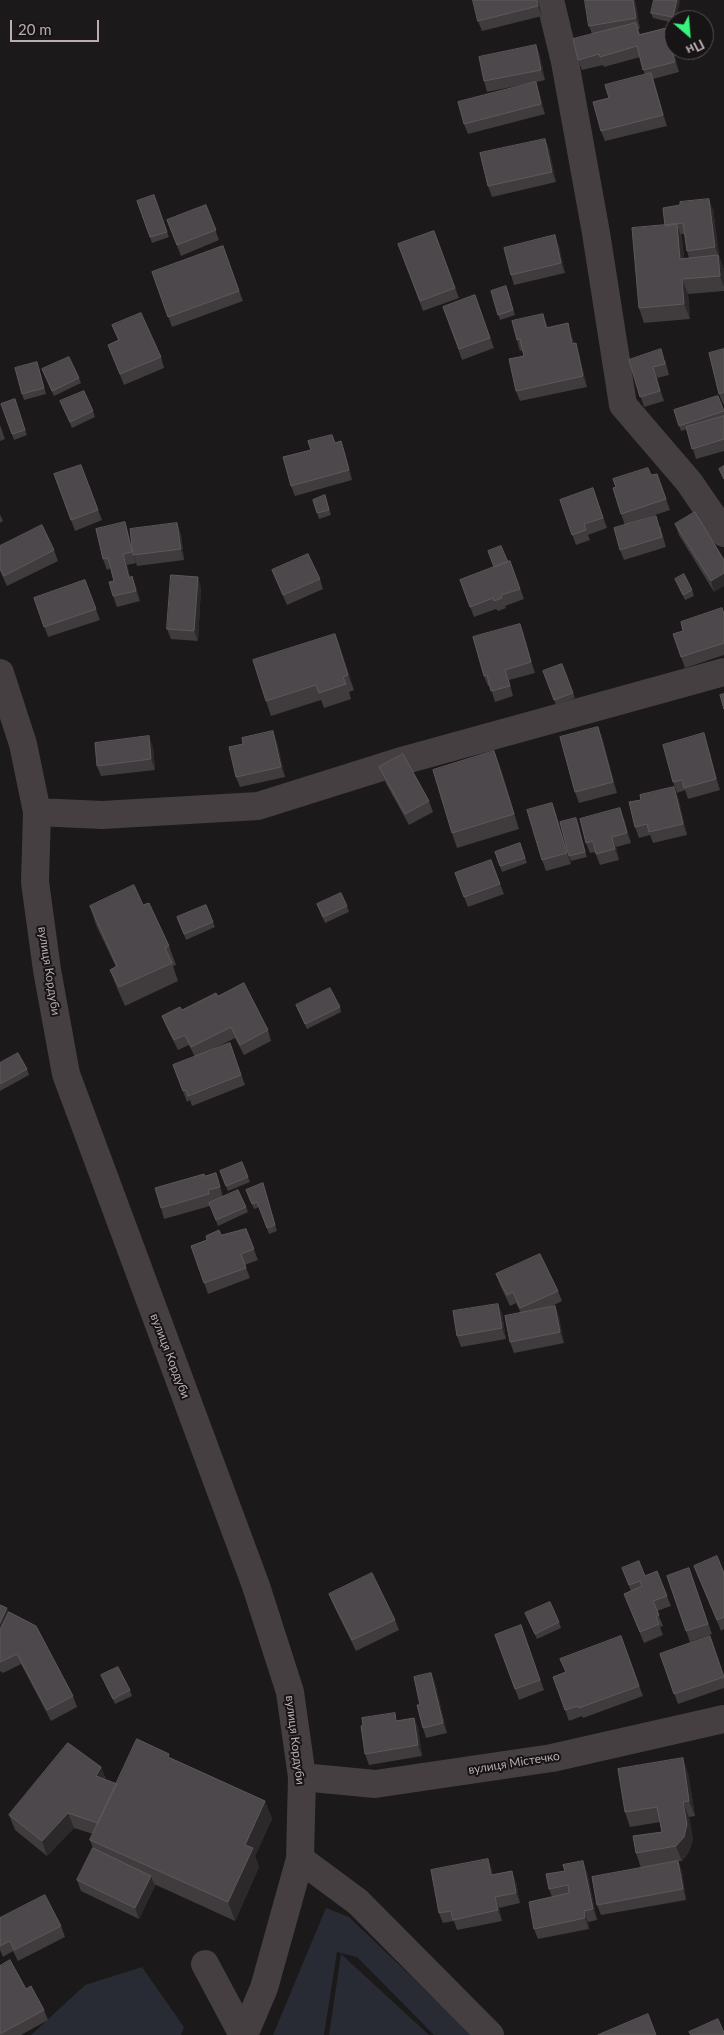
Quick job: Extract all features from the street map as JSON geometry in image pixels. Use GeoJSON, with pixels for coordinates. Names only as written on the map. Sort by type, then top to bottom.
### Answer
{"type":"FeatureCollection","features":[{"type":"Feature","properties":{"kind":"street"},"geometry":{"type":"LineString","coordinates":[[550,0],[565,62],[596,233],[623,404],[690,482],[724,533]]}},
{"type":"Feature","properties":{"kind":"street"},"geometry":{"type":"LineString","coordinates":[[37,812],[102,815],[258,806],[398,762],[724,672]]}},
{"type":"Feature","properties":{"kind":"street","name":"вулиця Кордуби"},"geometry":{"type":"LineString","coordinates":[[0,673],[23,744],[37,812],[36,882],[47,970],[66,1074],[256,1586],[290,1692],[302,1777],[300,1859],[264,1988],[244,2035]]}},
{"type":"Feature","properties":{"kind":"street","name":"вулиця Містечко"},"geometry":{"type":"LineString","coordinates":[[302,1777],[375,1784],[552,1758],[724,1719]]}},
{"type":"Feature","properties":{"kind":"street"},"geometry":{"type":"LineString","coordinates":[[300,1859],[358,1902],[490,2035]]}},
{"type":"Feature","properties":{"kind":"street"},"geometry":{"type":"LineString","coordinates":[[205,1964],[244,2035]]}},
{"type":"Feature","properties":{"kind":"shaded area"},"geometry":{"type":"Polygon","coordinates":[[[326,1908],[349,1917],[473,2035],[434,2035],[357,1957],[337,1952],[324,2035],[273,2035],[326,1908]]]}},
{"type":"Feature","properties":{"kind":"shaded area"},"geometry":{"type":"Polygon","coordinates":[[[341,1954],[429,2035],[329,2035],[341,1954]]]}},
{"type":"Feature","properties":{"kind":"shaded area"},"geometry":{"type":"Polygon","coordinates":[[[142,1967],[184,2027],[181,2035],[31,2035],[85,1985],[142,1967]]]}},
{"type":"Feature","properties":{"kind":"building"},"geometry":{"type":"Polygon","coordinates":[[[473,0],[537,0],[538,6],[478,21],[473,0]]]}},
{"type":"Feature","properties":{"kind":"building"},"geometry":{"type":"Polygon","coordinates":[[[585,0],[633,0],[636,18],[589,26],[585,0]]]}},
{"type":"Feature","properties":{"kind":"building"},"geometry":{"type":"Polygon","coordinates":[[[654,0],[677,0],[675,10],[664,10],[664,15],[651,13],[654,0]]]}},
{"type":"Feature","properties":{"kind":"building"},"geometry":{"type":"Polygon","coordinates":[[[636,23],[639,35],[664,29],[664,60],[674,60],[675,62],[643,70],[637,46],[600,57],[599,54],[578,60],[573,39],[636,23]]]}},
{"type":"Feature","properties":{"kind":"building"},"geometry":{"type":"Polygon","coordinates":[[[536,45],[541,70],[484,81],[479,57],[536,45]]]}},
{"type":"Feature","properties":{"kind":"building"},"geometry":{"type":"Polygon","coordinates":[[[651,73],[663,115],[601,131],[593,102],[609,98],[605,85],[651,73]]]}},
{"type":"Feature","properties":{"kind":"building"},"geometry":{"type":"Polygon","coordinates":[[[536,82],[541,104],[464,124],[458,102],[536,82]]]}},
{"type":"Feature","properties":{"kind":"building"},"geometry":{"type":"Polygon","coordinates":[[[545,139],[552,172],[488,186],[480,153],[545,139]]]}},
{"type":"Feature","properties":{"kind":"building"},"geometry":{"type":"Polygon","coordinates":[[[154,195],[167,232],[150,237],[137,201],[154,195]]]}},
{"type":"Feature","properties":{"kind":"building"},"geometry":{"type":"Polygon","coordinates":[[[709,199],[715,247],[687,251],[683,223],[665,226],[663,208],[680,205],[680,202],[709,199]]]}},
{"type":"Feature","properties":{"kind":"building"},"geometry":{"type":"Polygon","coordinates":[[[206,205],[216,230],[177,245],[167,220],[206,205]]]}},
{"type":"Feature","properties":{"kind":"building"},"geometry":{"type":"Polygon","coordinates":[[[677,224],[680,259],[718,255],[720,276],[682,279],[684,304],[639,308],[632,228],[677,224]]]}},
{"type":"Feature","properties":{"kind":"building"},"geometry":{"type":"Polygon","coordinates":[[[434,231],[455,288],[420,301],[398,244],[434,231]]]}},
{"type":"Feature","properties":{"kind":"building"},"geometry":{"type":"Polygon","coordinates":[[[555,235],[561,263],[511,275],[504,248],[555,235]]]}},
{"type":"Feature","properties":{"kind":"building"},"geometry":{"type":"Polygon","coordinates":[[[223,246],[239,291],[168,317],[152,272],[223,246]]]}},
{"type":"Feature","properties":{"kind":"building"},"geometry":{"type":"Polygon","coordinates":[[[506,286],[513,310],[498,315],[491,291],[506,286]]]}},
{"type":"Feature","properties":{"kind":"building"},"geometry":{"type":"Polygon","coordinates":[[[475,295],[490,338],[459,349],[443,307],[475,295]]]}},
{"type":"Feature","properties":{"kind":"building"},"geometry":{"type":"Polygon","coordinates":[[[141,313],[161,357],[120,374],[108,345],[119,340],[112,325],[141,313]]]}},
{"type":"Feature","properties":{"kind":"building"},"geometry":{"type":"Polygon","coordinates":[[[543,314],[546,328],[568,323],[572,344],[576,343],[583,376],[516,391],[509,359],[524,356],[520,339],[517,340],[512,321],[543,314]]]}},
{"type":"Feature","properties":{"kind":"building"},"geometry":{"type":"Polygon","coordinates":[[[661,349],[665,364],[653,367],[660,391],[640,397],[629,360],[661,349]]]}},
{"type":"Feature","properties":{"kind":"building"},"geometry":{"type":"Polygon","coordinates":[[[724,349],[724,392],[719,394],[709,353],[724,349]]]}},
{"type":"Feature","properties":{"kind":"building"},"geometry":{"type":"Polygon","coordinates":[[[69,357],[79,378],[52,391],[42,369],[69,357]]]}},
{"type":"Feature","properties":{"kind":"building"},"geometry":{"type":"Polygon","coordinates":[[[37,362],[44,388],[22,394],[15,368],[37,362]]]}},
{"type":"Feature","properties":{"kind":"building"},"geometry":{"type":"Polygon","coordinates":[[[84,391],[93,411],[70,422],[60,401],[84,391]]]}},
{"type":"Feature","properties":{"kind":"building"},"geometry":{"type":"Polygon","coordinates":[[[718,396],[724,411],[679,426],[674,410],[718,396]]]}},
{"type":"Feature","properties":{"kind":"building"},"geometry":{"type":"Polygon","coordinates":[[[15,399],[25,430],[12,434],[1,404],[15,399]]]}},
{"type":"Feature","properties":{"kind":"building"},"geometry":{"type":"Polygon","coordinates":[[[724,416],[724,439],[692,449],[686,427],[724,416]]]}},
{"type":"Feature","properties":{"kind":"building"},"geometry":{"type":"Polygon","coordinates":[[[332,435],[335,443],[341,441],[349,470],[291,486],[283,457],[311,450],[308,441],[332,435]]]}},
{"type":"Feature","properties":{"kind":"building"},"geometry":{"type":"Polygon","coordinates":[[[81,465],[98,510],[71,520],[54,474],[81,465]]]}},
{"type":"Feature","properties":{"kind":"building"},"geometry":{"type":"Polygon","coordinates":[[[724,466],[724,479],[719,469],[724,466]]]}},
{"type":"Feature","properties":{"kind":"building"},"geometry":{"type":"Polygon","coordinates":[[[648,468],[651,475],[657,474],[666,499],[621,514],[613,488],[616,487],[613,479],[648,468]]]}},
{"type":"Feature","properties":{"kind":"building"},"geometry":{"type":"Polygon","coordinates":[[[593,488],[603,518],[584,524],[586,530],[572,535],[560,500],[593,488]]]}},
{"type":"Feature","properties":{"kind":"building"},"geometry":{"type":"Polygon","coordinates":[[[325,495],[329,510],[317,513],[313,500],[325,495]]]}},
{"type":"Feature","properties":{"kind":"building"},"geometry":{"type":"Polygon","coordinates":[[[695,512],[724,560],[724,573],[711,581],[675,524],[695,512]]]}},
{"type":"Feature","properties":{"kind":"building"},"geometry":{"type":"Polygon","coordinates":[[[656,516],[662,537],[620,550],[614,528],[656,516]]]}},
{"type":"Feature","properties":{"kind":"building"},"geometry":{"type":"Polygon","coordinates":[[[125,522],[132,552],[123,554],[129,578],[132,576],[136,591],[113,596],[109,582],[114,581],[108,558],[103,559],[96,529],[125,522]]]}},
{"type":"Feature","properties":{"kind":"building"},"geometry":{"type":"Polygon","coordinates":[[[177,523],[181,549],[133,555],[130,529],[177,523]]]}},
{"type":"Feature","properties":{"kind":"building"},"geometry":{"type":"Polygon","coordinates":[[[42,525],[54,550],[4,576],[0,568],[0,546],[42,525]]]}},
{"type":"Feature","properties":{"kind":"building"},"geometry":{"type":"Polygon","coordinates":[[[501,546],[508,562],[494,567],[488,551],[501,546]]]}},
{"type":"Feature","properties":{"kind":"building"},"geometry":{"type":"Polygon","coordinates":[[[308,554],[320,579],[283,595],[272,570],[308,554]]]}},
{"type":"Feature","properties":{"kind":"building"},"geometry":{"type":"Polygon","coordinates":[[[510,561],[520,589],[501,595],[502,598],[494,601],[493,598],[470,607],[460,580],[510,561]]]}},
{"type":"Feature","properties":{"kind":"building"},"geometry":{"type":"Polygon","coordinates":[[[684,574],[692,590],[683,595],[675,579],[684,574]]]}},
{"type":"Feature","properties":{"kind":"building"},"geometry":{"type":"Polygon","coordinates":[[[171,575],[198,577],[194,631],[167,629],[171,575]]]}},
{"type":"Feature","properties":{"kind":"building"},"geometry":{"type":"Polygon","coordinates":[[[85,580],[96,609],[44,627],[34,598],[85,580]]]}},
{"type":"Feature","properties":{"kind":"building"},"geometry":{"type":"Polygon","coordinates":[[[722,608],[724,614],[724,643],[681,657],[673,634],[683,631],[681,622],[722,608]]]}},
{"type":"Feature","properties":{"kind":"building"},"geometry":{"type":"Polygon","coordinates":[[[520,624],[531,662],[505,670],[510,686],[491,691],[487,675],[484,676],[473,637],[520,624]]]}},
{"type":"Feature","properties":{"kind":"building"},"geometry":{"type":"Polygon","coordinates":[[[335,634],[348,675],[343,677],[346,684],[319,693],[316,685],[266,701],[253,660],[335,634]]]}},
{"type":"Feature","properties":{"kind":"building"},"geometry":{"type":"Polygon","coordinates":[[[562,664],[573,693],[554,700],[543,671],[562,664]]]}},
{"type":"Feature","properties":{"kind":"building"},"geometry":{"type":"Polygon","coordinates":[[[724,694],[724,709],[720,695],[724,694]]]}},
{"type":"Feature","properties":{"kind":"building"},"geometry":{"type":"Polygon","coordinates":[[[598,727],[613,782],[575,792],[560,737],[598,727]]]}},
{"type":"Feature","properties":{"kind":"building"},"geometry":{"type":"Polygon","coordinates":[[[273,731],[281,767],[236,777],[229,747],[243,744],[242,738],[273,731]]]}},
{"type":"Feature","properties":{"kind":"building"},"geometry":{"type":"Polygon","coordinates":[[[704,733],[716,779],[684,788],[682,780],[673,782],[663,745],[704,733]]]}},
{"type":"Feature","properties":{"kind":"building"},"geometry":{"type":"Polygon","coordinates":[[[149,736],[151,759],[97,766],[95,743],[149,736]]]}},
{"type":"Feature","properties":{"kind":"building"},"geometry":{"type":"Polygon","coordinates":[[[494,751],[514,814],[452,833],[433,770],[494,751]]]}},
{"type":"Feature","properties":{"kind":"building"},"geometry":{"type":"Polygon","coordinates":[[[403,754],[429,801],[405,814],[379,767],[403,754]]]}},
{"type":"Feature","properties":{"kind":"building"},"geometry":{"type":"Polygon","coordinates":[[[674,787],[683,824],[649,832],[647,824],[635,827],[629,802],[641,800],[640,795],[674,787]]]}},
{"type":"Feature","properties":{"kind":"building"},"geometry":{"type":"Polygon","coordinates":[[[552,803],[567,853],[542,860],[527,810],[552,803]]]}},
{"type":"Feature","properties":{"kind":"building"},"geometry":{"type":"Polygon","coordinates":[[[620,808],[627,833],[612,837],[615,849],[596,854],[593,841],[586,843],[580,819],[620,808]]]}},
{"type":"Feature","properties":{"kind":"building"},"geometry":{"type":"Polygon","coordinates":[[[576,818],[585,852],[569,856],[560,822],[576,818]]]}},
{"type":"Feature","properties":{"kind":"building"},"geometry":{"type":"Polygon","coordinates":[[[520,843],[525,858],[500,866],[495,852],[520,843]]]}},
{"type":"Feature","properties":{"kind":"building"},"geometry":{"type":"Polygon","coordinates":[[[491,860],[500,884],[464,897],[455,873],[491,860]]]}},
{"type":"Feature","properties":{"kind":"building"},"geometry":{"type":"Polygon","coordinates":[[[134,885],[143,905],[149,903],[169,946],[165,948],[172,963],[119,987],[110,970],[117,966],[90,906],[134,885]]]}},
{"type":"Feature","properties":{"kind":"building"},"geometry":{"type":"Polygon","coordinates":[[[341,893],[347,906],[323,917],[317,904],[341,893]]]}},
{"type":"Feature","properties":{"kind":"building"},"geometry":{"type":"Polygon","coordinates":[[[206,905],[213,922],[184,934],[177,917],[206,905]]]}},
{"type":"Feature","properties":{"kind":"building"},"geometry":{"type":"Polygon","coordinates":[[[244,983],[268,1030],[240,1045],[231,1027],[191,1047],[185,1035],[174,1040],[162,1016],[180,1007],[182,1010],[216,993],[218,996],[244,983]]]}},
{"type":"Feature","properties":{"kind":"building"},"geometry":{"type":"Polygon","coordinates":[[[330,988],[340,1007],[305,1024],[296,1005],[330,988]]]}},
{"type":"Feature","properties":{"kind":"building"},"geometry":{"type":"Polygon","coordinates":[[[230,1043],[241,1075],[188,1096],[186,1090],[183,1091],[173,1065],[230,1043]]]}},
{"type":"Feature","properties":{"kind":"building"},"geometry":{"type":"Polygon","coordinates":[[[18,1053],[27,1069],[0,1084],[0,1063],[18,1053]]]}},
{"type":"Feature","properties":{"kind":"building"},"geometry":{"type":"Polygon","coordinates":[[[242,1162],[248,1177],[226,1186],[220,1171],[242,1162]]]}},
{"type":"Feature","properties":{"kind":"building"},"geometry":{"type":"Polygon","coordinates":[[[216,1173],[220,1187],[208,1190],[209,1194],[161,1208],[155,1188],[204,1174],[205,1176],[216,1173]]]}},
{"type":"Feature","properties":{"kind":"building"},"geometry":{"type":"Polygon","coordinates":[[[263,1183],[275,1225],[267,1228],[257,1202],[252,1204],[246,1190],[263,1183]]]}},
{"type":"Feature","properties":{"kind":"building"},"geometry":{"type":"Polygon","coordinates":[[[238,1190],[246,1207],[216,1220],[209,1203],[238,1190]]]}},
{"type":"Feature","properties":{"kind":"building"},"geometry":{"type":"Polygon","coordinates":[[[246,1229],[254,1249],[241,1254],[246,1268],[204,1283],[191,1246],[207,1240],[206,1236],[219,1230],[221,1235],[246,1229]]]}},
{"type":"Feature","properties":{"kind":"building"},"geometry":{"type":"Polygon","coordinates":[[[540,1254],[558,1291],[520,1308],[513,1292],[507,1295],[496,1274],[540,1254]]]}},
{"type":"Feature","properties":{"kind":"building"},"geometry":{"type":"Polygon","coordinates":[[[498,1304],[502,1328],[457,1336],[453,1311],[498,1304]]]}},
{"type":"Feature","properties":{"kind":"building"},"geometry":{"type":"Polygon","coordinates":[[[555,1306],[560,1332],[510,1342],[505,1316],[555,1306]]]}},
{"type":"Feature","properties":{"kind":"building"},"geometry":{"type":"Polygon","coordinates":[[[717,1556],[724,1573],[724,1617],[717,1620],[694,1566],[717,1556]]]}},
{"type":"Feature","properties":{"kind":"building"},"geometry":{"type":"Polygon","coordinates":[[[639,1561],[645,1576],[657,1571],[667,1596],[653,1601],[659,1615],[656,1617],[659,1624],[640,1632],[624,1594],[642,1586],[640,1581],[629,1585],[622,1568],[639,1561]]]}},
{"type":"Feature","properties":{"kind":"building"},"geometry":{"type":"Polygon","coordinates":[[[689,1568],[708,1624],[686,1631],[667,1576],[689,1568]]]}},
{"type":"Feature","properties":{"kind":"building"},"geometry":{"type":"Polygon","coordinates":[[[372,1573],[395,1620],[352,1640],[329,1594],[372,1573]]]}},
{"type":"Feature","properties":{"kind":"building"},"geometry":{"type":"Polygon","coordinates":[[[550,1602],[559,1622],[535,1634],[525,1613],[550,1602]]]}},
{"type":"Feature","properties":{"kind":"building"},"geometry":{"type":"Polygon","coordinates":[[[0,1605],[7,1608],[0,1623],[0,1605]]]}},
{"type":"Feature","properties":{"kind":"building"},"geometry":{"type":"Polygon","coordinates":[[[9,1612],[36,1626],[73,1696],[47,1710],[17,1654],[0,1662],[0,1630],[9,1612]]]}},
{"type":"Feature","properties":{"kind":"building"},"geometry":{"type":"Polygon","coordinates":[[[521,1625],[540,1680],[515,1689],[495,1635],[521,1625]]]}},
{"type":"Feature","properties":{"kind":"building"},"geometry":{"type":"Polygon","coordinates":[[[621,1636],[639,1686],[579,1708],[578,1706],[565,1710],[553,1677],[566,1672],[560,1659],[621,1636]]]}},
{"type":"Feature","properties":{"kind":"building"},"geometry":{"type":"Polygon","coordinates":[[[710,1636],[724,1677],[674,1694],[660,1654],[710,1636]]]}},
{"type":"Feature","properties":{"kind":"building"},"geometry":{"type":"Polygon","coordinates":[[[118,1667],[130,1690],[113,1699],[101,1675],[118,1667]]]}},
{"type":"Feature","properties":{"kind":"building"},"geometry":{"type":"Polygon","coordinates":[[[431,1673],[443,1723],[423,1728],[417,1705],[420,1705],[414,1677],[431,1673]]]}},
{"type":"Feature","properties":{"kind":"building"},"geometry":{"type":"Polygon","coordinates":[[[395,1713],[396,1721],[414,1718],[418,1745],[365,1754],[361,1726],[363,1725],[362,1718],[395,1713]]]}},
{"type":"Feature","properties":{"kind":"building"},"geometry":{"type":"Polygon","coordinates":[[[137,1739],[169,1754],[168,1757],[265,1801],[245,1845],[253,1848],[228,1902],[90,1840],[137,1739]]]}},
{"type":"Feature","properties":{"kind":"building"},"geometry":{"type":"Polygon","coordinates":[[[68,1743],[101,1767],[96,1776],[117,1784],[98,1823],[68,1813],[42,1841],[9,1815],[68,1743]]]}},
{"type":"Feature","properties":{"kind":"building"},"geometry":{"type":"Polygon","coordinates":[[[683,1758],[689,1801],[683,1802],[687,1824],[684,1837],[676,1846],[636,1853],[633,1836],[662,1832],[657,1807],[625,1812],[618,1769],[683,1758]]]}},
{"type":"Feature","properties":{"kind":"building"},"geometry":{"type":"Polygon","coordinates":[[[93,1848],[151,1876],[135,1908],[77,1880],[93,1848]]]}},
{"type":"Feature","properties":{"kind":"building"},"geometry":{"type":"Polygon","coordinates":[[[488,1859],[491,1875],[512,1871],[516,1893],[495,1897],[498,1910],[453,1920],[451,1911],[439,1913],[431,1870],[488,1859]]]}},
{"type":"Feature","properties":{"kind":"building"},"geometry":{"type":"Polygon","coordinates":[[[583,1861],[593,1909],[584,1911],[585,1918],[534,1929],[529,1902],[569,1893],[568,1885],[549,1889],[546,1874],[565,1871],[563,1865],[583,1861]]]}},
{"type":"Feature","properties":{"kind":"building"},"geometry":{"type":"Polygon","coordinates":[[[678,1861],[683,1889],[597,1905],[592,1877],[678,1861]]]}},
{"type":"Feature","properties":{"kind":"building"},"geometry":{"type":"Polygon","coordinates":[[[45,1895],[61,1926],[14,1950],[10,1941],[0,1946],[0,1918],[45,1895]]]}},
{"type":"Feature","properties":{"kind":"building"},"geometry":{"type":"Polygon","coordinates":[[[10,1960],[26,1989],[31,1986],[44,2010],[0,2034],[0,1966],[10,1960]]]}},
{"type":"Feature","properties":{"kind":"building"},"geometry":{"type":"Polygon","coordinates":[[[648,2014],[656,2035],[598,2035],[648,2014]]]}},
{"type":"Feature","properties":{"kind":"building"},"geometry":{"type":"Polygon","coordinates":[[[718,2019],[724,2035],[691,2035],[689,2032],[718,2019]]]}}]}
